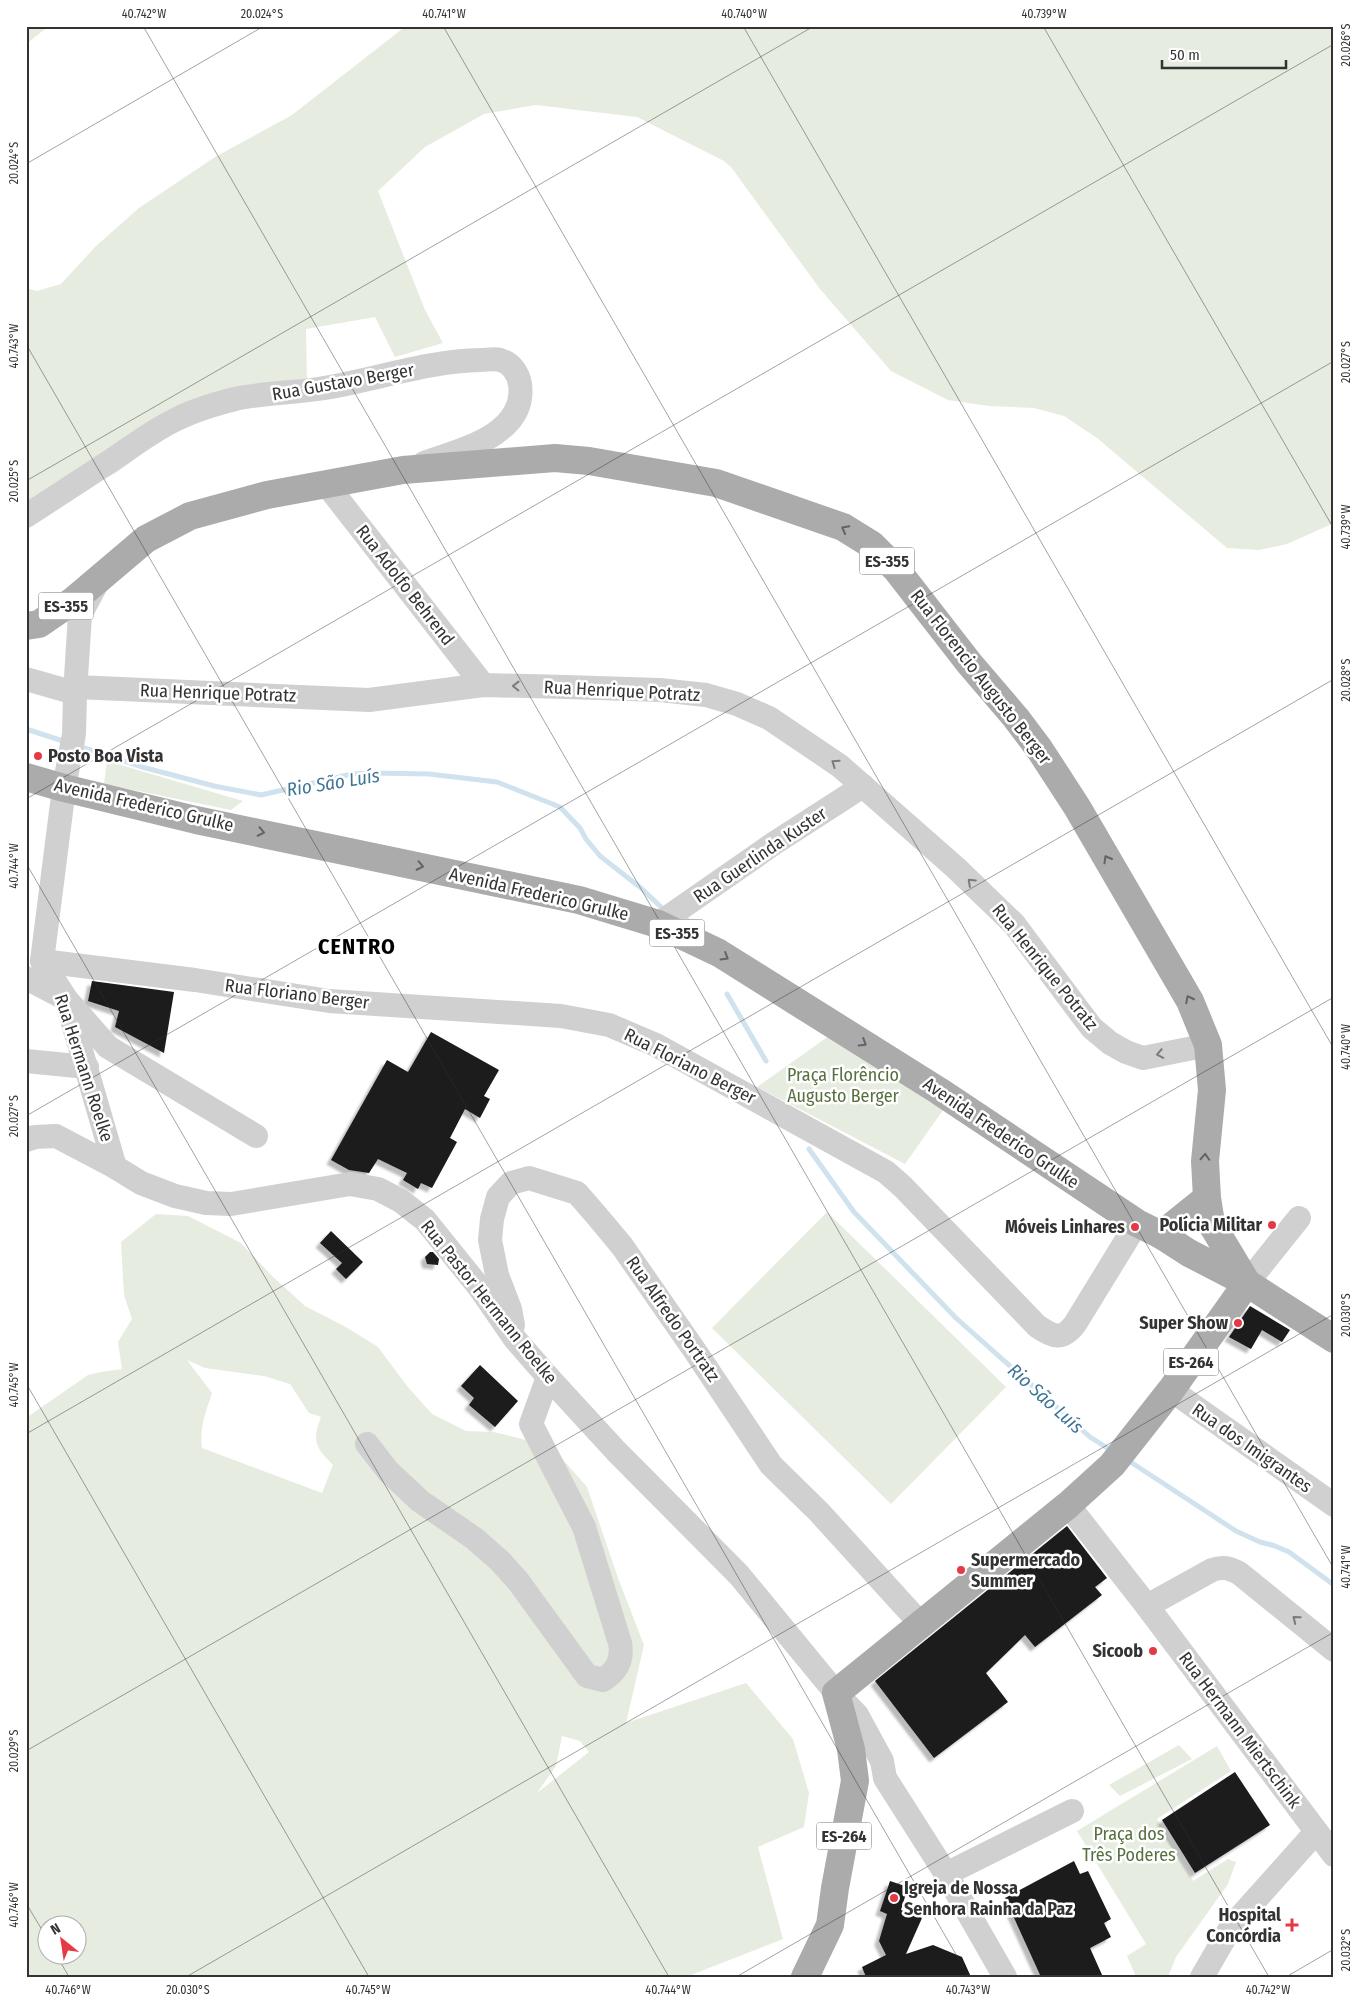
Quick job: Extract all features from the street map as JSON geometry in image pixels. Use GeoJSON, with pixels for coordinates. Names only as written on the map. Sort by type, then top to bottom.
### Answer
{"type":"FeatureCollection","features":[{"type":"Feature","properties":{"kind":"main road","name":"Rua Florencio Augusto Berger"},"geometry":{"type":"LineString","coordinates":[[26,626],[39,624],[74,600],[146,539],[190,516],[267,495],[403,470],[555,458],[589,461],[716,483],[843,527],[872,545],[911,588],[1040,750],[1077,807],[1186,992],[1208,1045],[1212,1090],[1205,1161],[1207,1198],[1211,1223],[1247,1283]]}},
{"type":"Feature","properties":{"kind":"main road","name":"Avenida Frederico Grulke"},"geometry":{"type":"LineString","coordinates":[[26,777],[67,776],[196,820],[580,900],[658,924],[719,953],[939,1091],[1149,1229],[1247,1283],[1334,1340]]}},
{"type":"Feature","properties":{"kind":"main road"},"geometry":{"type":"LineString","coordinates":[[1149,1229],[1207,1198]]}},
{"type":"Feature","properties":{"kind":"main road","name":"ES-264"},"geometry":{"type":"LineString","coordinates":[[805,1977],[830,1925],[855,1781],[851,1749],[836,1693],[920,1623],[1068,1505],[1112,1465],[1133,1440],[1247,1283]]}},
{"type":"Feature","properties":{"kind":"street","name":"Rua Gustavo Berger"},"geometry":{"type":"LineString","coordinates":[[26,516],[114,459],[147,434],[176,419],[206,407],[238,399],[319,389],[461,360],[499,359],[510,365],[519,378],[520,402],[506,426],[482,441],[403,470]]}},
{"type":"Feature","properties":{"kind":"street","name":"Rua Adolfo Behrend"},"geometry":{"type":"LineString","coordinates":[[327,485],[483,685]]}},
{"type":"Feature","properties":{"kind":"street"},"geometry":{"type":"LineString","coordinates":[[34,970],[74,734],[80,615],[100,577]]}},
{"type":"Feature","properties":{"kind":"street","name":"Rua Henrique Potratz"},"geometry":{"type":"LineString","coordinates":[[26,679],[75,690],[369,700],[483,685],[660,690],[706,694],[737,704],[769,718],[840,766],[956,868],[1014,924],[1092,1028],[1110,1044],[1143,1058],[1208,1045]]}},
{"type":"Feature","properties":{"kind":"street","name":"Rua Guerlinda Kuster"},"geometry":{"type":"LineString","coordinates":[[658,924],[774,844],[863,786]]}},
{"type":"Feature","properties":{"kind":"street","name":"Rua Hermann Roelke"},"geometry":{"type":"LineString","coordinates":[[34,970],[66,999],[115,1167]]}},
{"type":"Feature","properties":{"kind":"street","name":"Rua Floriano Berger"},"geometry":{"type":"LineString","coordinates":[[34,970],[195,980],[329,1001],[561,1016],[608,1025],[656,1045],[886,1172],[1038,1326],[1053,1336],[1061,1336],[1070,1331],[1149,1229]]}},
{"type":"Feature","properties":{"kind":"street"},"geometry":{"type":"LineString","coordinates":[[66,999],[108,1047],[256,1136]]}},
{"type":"Feature","properties":{"kind":"street"},"geometry":{"type":"LineString","coordinates":[[26,1061],[87,1067]]}},
{"type":"Feature","properties":{"kind":"street","name":"Rua Pastor Hermann Roelke"},"geometry":{"type":"LineString","coordinates":[[26,1140],[35,1137],[56,1136],[141,1183],[175,1196],[206,1202],[231,1204],[350,1184],[378,1188],[401,1201],[425,1220],[479,1287],[515,1340],[616,1451],[739,1575],[836,1693],[857,1715],[882,1760],[885,1778],[952,1871],[1003,1965],[1021,1977]]}},
{"type":"Feature","properties":{"kind":"street","name":"Rua Alfredo Portratz"},"geometry":{"type":"LineString","coordinates":[[515,1340],[510,1309],[497,1275],[490,1240],[492,1219],[498,1197],[511,1183],[529,1178],[577,1193],[622,1246],[695,1350],[771,1465],[819,1512],[920,1623]]}},
{"type":"Feature","properties":{"kind":"street"},"geometry":{"type":"LineString","coordinates":[[1247,1283],[1299,1218]]}},
{"type":"Feature","properties":{"kind":"street"},"geometry":{"type":"LineString","coordinates":[[367,1444],[388,1471],[420,1501],[475,1539],[500,1561],[518,1581],[587,1676],[603,1680],[614,1674],[620,1662],[622,1650],[584,1527],[531,1424],[548,1377]]}},
{"type":"Feature","properties":{"kind":"street","name":"Rua dos Imigrantes"},"geometry":{"type":"LineString","coordinates":[[1170,1390],[1334,1505]]}},
{"type":"Feature","properties":{"kind":"street","name":"Rua Hermann Miertschink"},"geometry":{"type":"LineString","coordinates":[[1068,1505],[1147,1606],[1334,1855]]}},
{"type":"Feature","properties":{"kind":"street"},"geometry":{"type":"LineString","coordinates":[[1147,1606],[1212,1570],[1226,1567],[1239,1573],[1334,1650]]}},
{"type":"Feature","properties":{"kind":"street"},"geometry":{"type":"LineString","coordinates":[[952,1871],[1072,1811]]}},
{"type":"Feature","properties":{"kind":"street"},"geometry":{"type":"LineString","coordinates":[[1202,1977],[1231,1926],[1316,1832]]}},
{"type":"Feature","properties":{"kind":"green space"},"geometry":{"type":"Polygon","coordinates":[[[26,26],[49,26],[26,44],[26,26]]]}},
{"type":"Feature","properties":{"kind":"green space"},"geometry":{"type":"Polygon","coordinates":[[[406,26],[1334,26],[1334,523],[1287,544],[1259,550],[1227,548],[1097,438],[1064,416],[1034,408],[989,406],[948,400],[891,371],[820,289],[731,167],[724,161],[637,117],[536,105],[484,114],[425,147],[378,191],[425,310],[443,343],[395,357],[375,317],[306,329],[307,387],[191,418],[117,472],[68,498],[26,505],[26,288],[37,291],[61,284],[96,246],[139,208],[215,157],[292,115],[406,26]]]}},
{"type":"Feature","properties":{"kind":"green space"},"geometry":{"type":"Polygon","coordinates":[[[107,761],[243,801],[231,810],[104,784],[107,761]]]}},
{"type":"Feature","properties":{"kind":"green space","name":"Praça Florêncio Augusto Berger"},"geometry":{"type":"Polygon","coordinates":[[[836,1031],[948,1103],[905,1164],[757,1087],[836,1031]]]}},
{"type":"Feature","properties":{"kind":"green space"},"geometry":{"type":"Polygon","coordinates":[[[827,1212],[1006,1387],[891,1504],[712,1328],[827,1212]]]}},
{"type":"Feature","properties":{"kind":"green space"},"geometry":{"type":"Polygon","coordinates":[[[156,1214],[188,1216],[241,1243],[272,1276],[305,1306],[344,1326],[378,1347],[407,1386],[432,1414],[466,1431],[494,1432],[551,1446],[587,1487],[618,1578],[644,1645],[626,1723],[746,1683],[793,1739],[809,1793],[804,1827],[758,1847],[783,1939],[686,1977],[26,1977],[26,1418],[88,1375],[122,1369],[118,1342],[132,1319],[124,1295],[121,1242],[156,1214]],[[187,1360],[212,1393],[202,1427],[202,1448],[322,1493],[333,1465],[322,1453],[317,1443],[316,1438],[321,1417],[309,1413],[290,1384],[264,1376],[205,1368],[187,1360]],[[562,1736],[556,1766],[537,1793],[589,1752],[580,1741],[562,1736]]]}},
{"type":"Feature","properties":{"kind":"green space"},"geometry":{"type":"Polygon","coordinates":[[[1179,1745],[1192,1759],[1120,1796],[1109,1785],[1179,1745]]]}},
{"type":"Feature","properties":{"kind":"green space","name":"Praça dos Três Poderes"},"geometry":{"type":"Polygon","coordinates":[[[1217,1746],[1231,1771],[1157,1819],[1193,1881],[1228,1859],[1236,1862],[1228,1884],[1176,1957],[1168,1977],[1136,1977],[1127,1956],[1146,1944],[1077,1831],[1217,1746]]]}},
{"type":"Feature","properties":{"kind":"building"},"geometry":{"type":"Polygon","coordinates":[[[92,981],[174,992],[164,1053],[115,1027],[119,1011],[88,1001],[92,981]]]}},
{"type":"Feature","properties":{"kind":"building"},"geometry":{"type":"Polygon","coordinates":[[[431,1032],[499,1070],[484,1096],[490,1099],[480,1118],[465,1109],[450,1138],[457,1142],[432,1188],[421,1183],[418,1189],[403,1180],[407,1173],[378,1159],[369,1173],[349,1170],[331,1160],[387,1060],[408,1072],[431,1032]]]}},
{"type":"Feature","properties":{"kind":"building"},"geometry":{"type":"Polygon","coordinates":[[[331,1231],[363,1262],[346,1279],[336,1269],[342,1263],[320,1243],[331,1231]]]}},
{"type":"Feature","properties":{"kind":"building"},"geometry":{"type":"Polygon","coordinates":[[[430,1252],[433,1252],[439,1259],[438,1265],[427,1264],[425,1257],[430,1252]]]}},
{"type":"Feature","properties":{"kind":"building"},"geometry":{"type":"Polygon","coordinates":[[[1250,1306],[1290,1330],[1282,1342],[1262,1330],[1251,1349],[1229,1337],[1250,1306]]]}},
{"type":"Feature","properties":{"kind":"building"},"geometry":{"type":"Polygon","coordinates":[[[480,1365],[518,1401],[495,1427],[469,1405],[474,1398],[461,1386],[480,1365]]]}},
{"type":"Feature","properties":{"kind":"building"},"geometry":{"type":"Polygon","coordinates":[[[1067,1526],[1107,1578],[1095,1587],[1102,1595],[1035,1647],[1025,1635],[986,1673],[1008,1702],[934,1758],[875,1681],[1067,1526]]]}},
{"type":"Feature","properties":{"kind":"building"},"geometry":{"type":"Polygon","coordinates":[[[1235,1772],[1270,1825],[1195,1873],[1162,1820],[1235,1772]]]}},
{"type":"Feature","properties":{"kind":"building"},"geometry":{"type":"Polygon","coordinates":[[[1074,1861],[1080,1874],[1088,1871],[1111,1919],[1104,1923],[1111,1937],[1090,1948],[1103,1977],[1041,1977],[1005,1898],[1074,1861]]]}},
{"type":"Feature","properties":{"kind":"building"},"geometry":{"type":"Polygon","coordinates":[[[890,1881],[908,1887],[901,1910],[922,1918],[906,1954],[933,1945],[962,1957],[971,1977],[866,1977],[862,1967],[886,1955],[879,1941],[887,1914],[880,1911],[890,1881]]]}},
{"type":"Feature","properties":{"kind":"waterway","name":"Rio São Luís"},"geometry":{"type":"LineString","coordinates":[[26,729],[66,742]]}},
{"type":"Feature","properties":{"kind":"waterway","name":"Rio São Luís"},"geometry":{"type":"LineString","coordinates":[[79,746],[142,767],[214,786],[261,795],[352,774],[370,773],[429,774],[497,782],[560,807],[580,828],[586,839],[600,856],[641,888],[662,908]]}},
{"type":"Feature","properties":{"kind":"waterway","name":"Rio São Luís"},"geometry":{"type":"LineString","coordinates":[[687,920],[695,929]]}},
{"type":"Feature","properties":{"kind":"waterway","name":"Rio São Luís"},"geometry":{"type":"LineString","coordinates":[[727,994],[766,1061]]}},
{"type":"Feature","properties":{"kind":"waterway","name":"Rio São Luís"},"geometry":{"type":"LineString","coordinates":[[809,1149],[854,1212],[956,1318],[1090,1437],[1112,1451]]}},
{"type":"Feature","properties":{"kind":"waterway","name":"Rio São Luís"},"geometry":{"type":"LineString","coordinates":[[1126,1459],[1236,1531],[1289,1552],[1334,1585]]}},
{"type":"Feature","properties":{"kind":"place","name":"Posto Boa Vista"},"geometry":{"type":"Point","coordinates":[38,756]}},
{"type":"Feature","properties":{"kind":"place","name":"Polícia Militar"},"geometry":{"type":"Point","coordinates":[1272,1225]}},
{"type":"Feature","properties":{"kind":"place","name":"Móveis Linhares"},"geometry":{"type":"Point","coordinates":[1135,1227]}},
{"type":"Feature","properties":{"kind":"place","name":"Super Show"},"geometry":{"type":"Point","coordinates":[1238,1323]}},
{"type":"Feature","properties":{"kind":"place","name":"Supermercado Summer"},"geometry":{"type":"Point","coordinates":[961,1570]}},
{"type":"Feature","properties":{"kind":"place","name":"Sicoob"},"geometry":{"type":"Point","coordinates":[1153,1651]}},
{"type":"Feature","properties":{"kind":"place","name":"Igreja de Nossa Senhora Rainha da Paz"},"geometry":{"type":"Point","coordinates":[894,1898]}},
{"type":"Feature","properties":{"kind":"place","name":"Hospital Concórdia"},"geometry":{"type":"Point","coordinates":[1292,1925]}},
{"type":"Feature","properties":{"kind":"district","name":"CENTRO"},"geometry":{"type":"Point","coordinates":[357,946]}}]}
